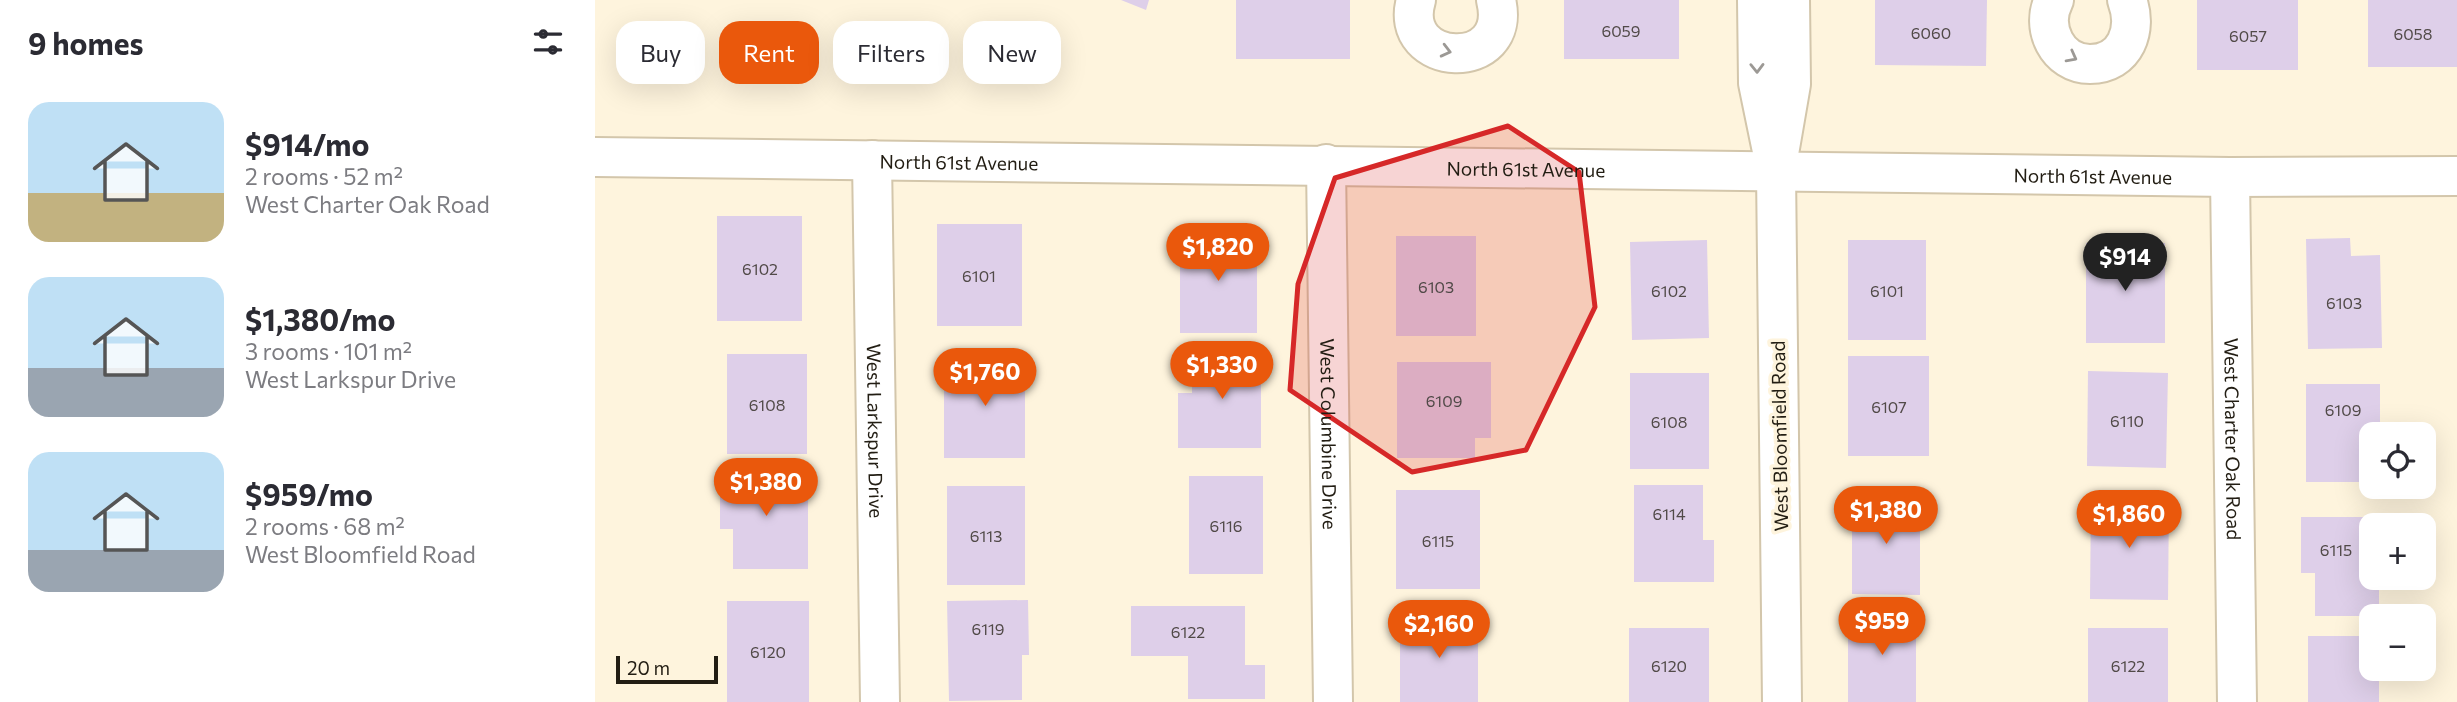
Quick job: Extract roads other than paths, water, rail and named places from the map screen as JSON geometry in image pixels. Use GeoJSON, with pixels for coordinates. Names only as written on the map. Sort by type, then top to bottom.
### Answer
{"type":"FeatureCollection","features":[{"type":"Feature","properties":{"kind":"street"},"geometry":{"type":"LineString","coordinates":[[1416,0],[1415,20],[1419,33],[1438,51],[1452,55],[1466,54],[1480,48],[1490,38],[1497,24],[1496,0]]}},
{"type":"Feature","properties":{"kind":"street","name":"West Bloomfield Road"},"geometry":{"type":"LineString","coordinates":[[1756,0],[1758,83],[1776,171]]}},
{"type":"Feature","properties":{"kind":"street","name":"West Bloomfield Road"},"geometry":{"type":"LineString","coordinates":[[1782,702],[1776,171],[1791,84],[1790,0]]}},
{"type":"Feature","properties":{"kind":"street"},"geometry":{"type":"LineString","coordinates":[[2054,0],[2048,20],[2055,46],[2065,55],[2090,64],[2104,62],[2117,55],[2127,43],[2132,29],[2132,15],[2127,0]]}},
{"type":"Feature","properties":{"kind":"street","name":"North 61st Avenue"},"geometry":{"type":"LineString","coordinates":[[595,157],[2230,177],[2457,176]]}},
{"type":"Feature","properties":{"kind":"street","name":"West Larkspur Drive"},"geometry":{"type":"LineString","coordinates":[[872,160],[880,702]]}},
{"type":"Feature","properties":{"kind":"street","name":"West Columbine Drive"},"geometry":{"type":"LineString","coordinates":[[1326,164],[1333,702]]}},
{"type":"Feature","properties":{"kind":"street","name":"West Charter Oak Road"},"geometry":{"type":"LineString","coordinates":[[2230,177],[2237,702]]}}]}
